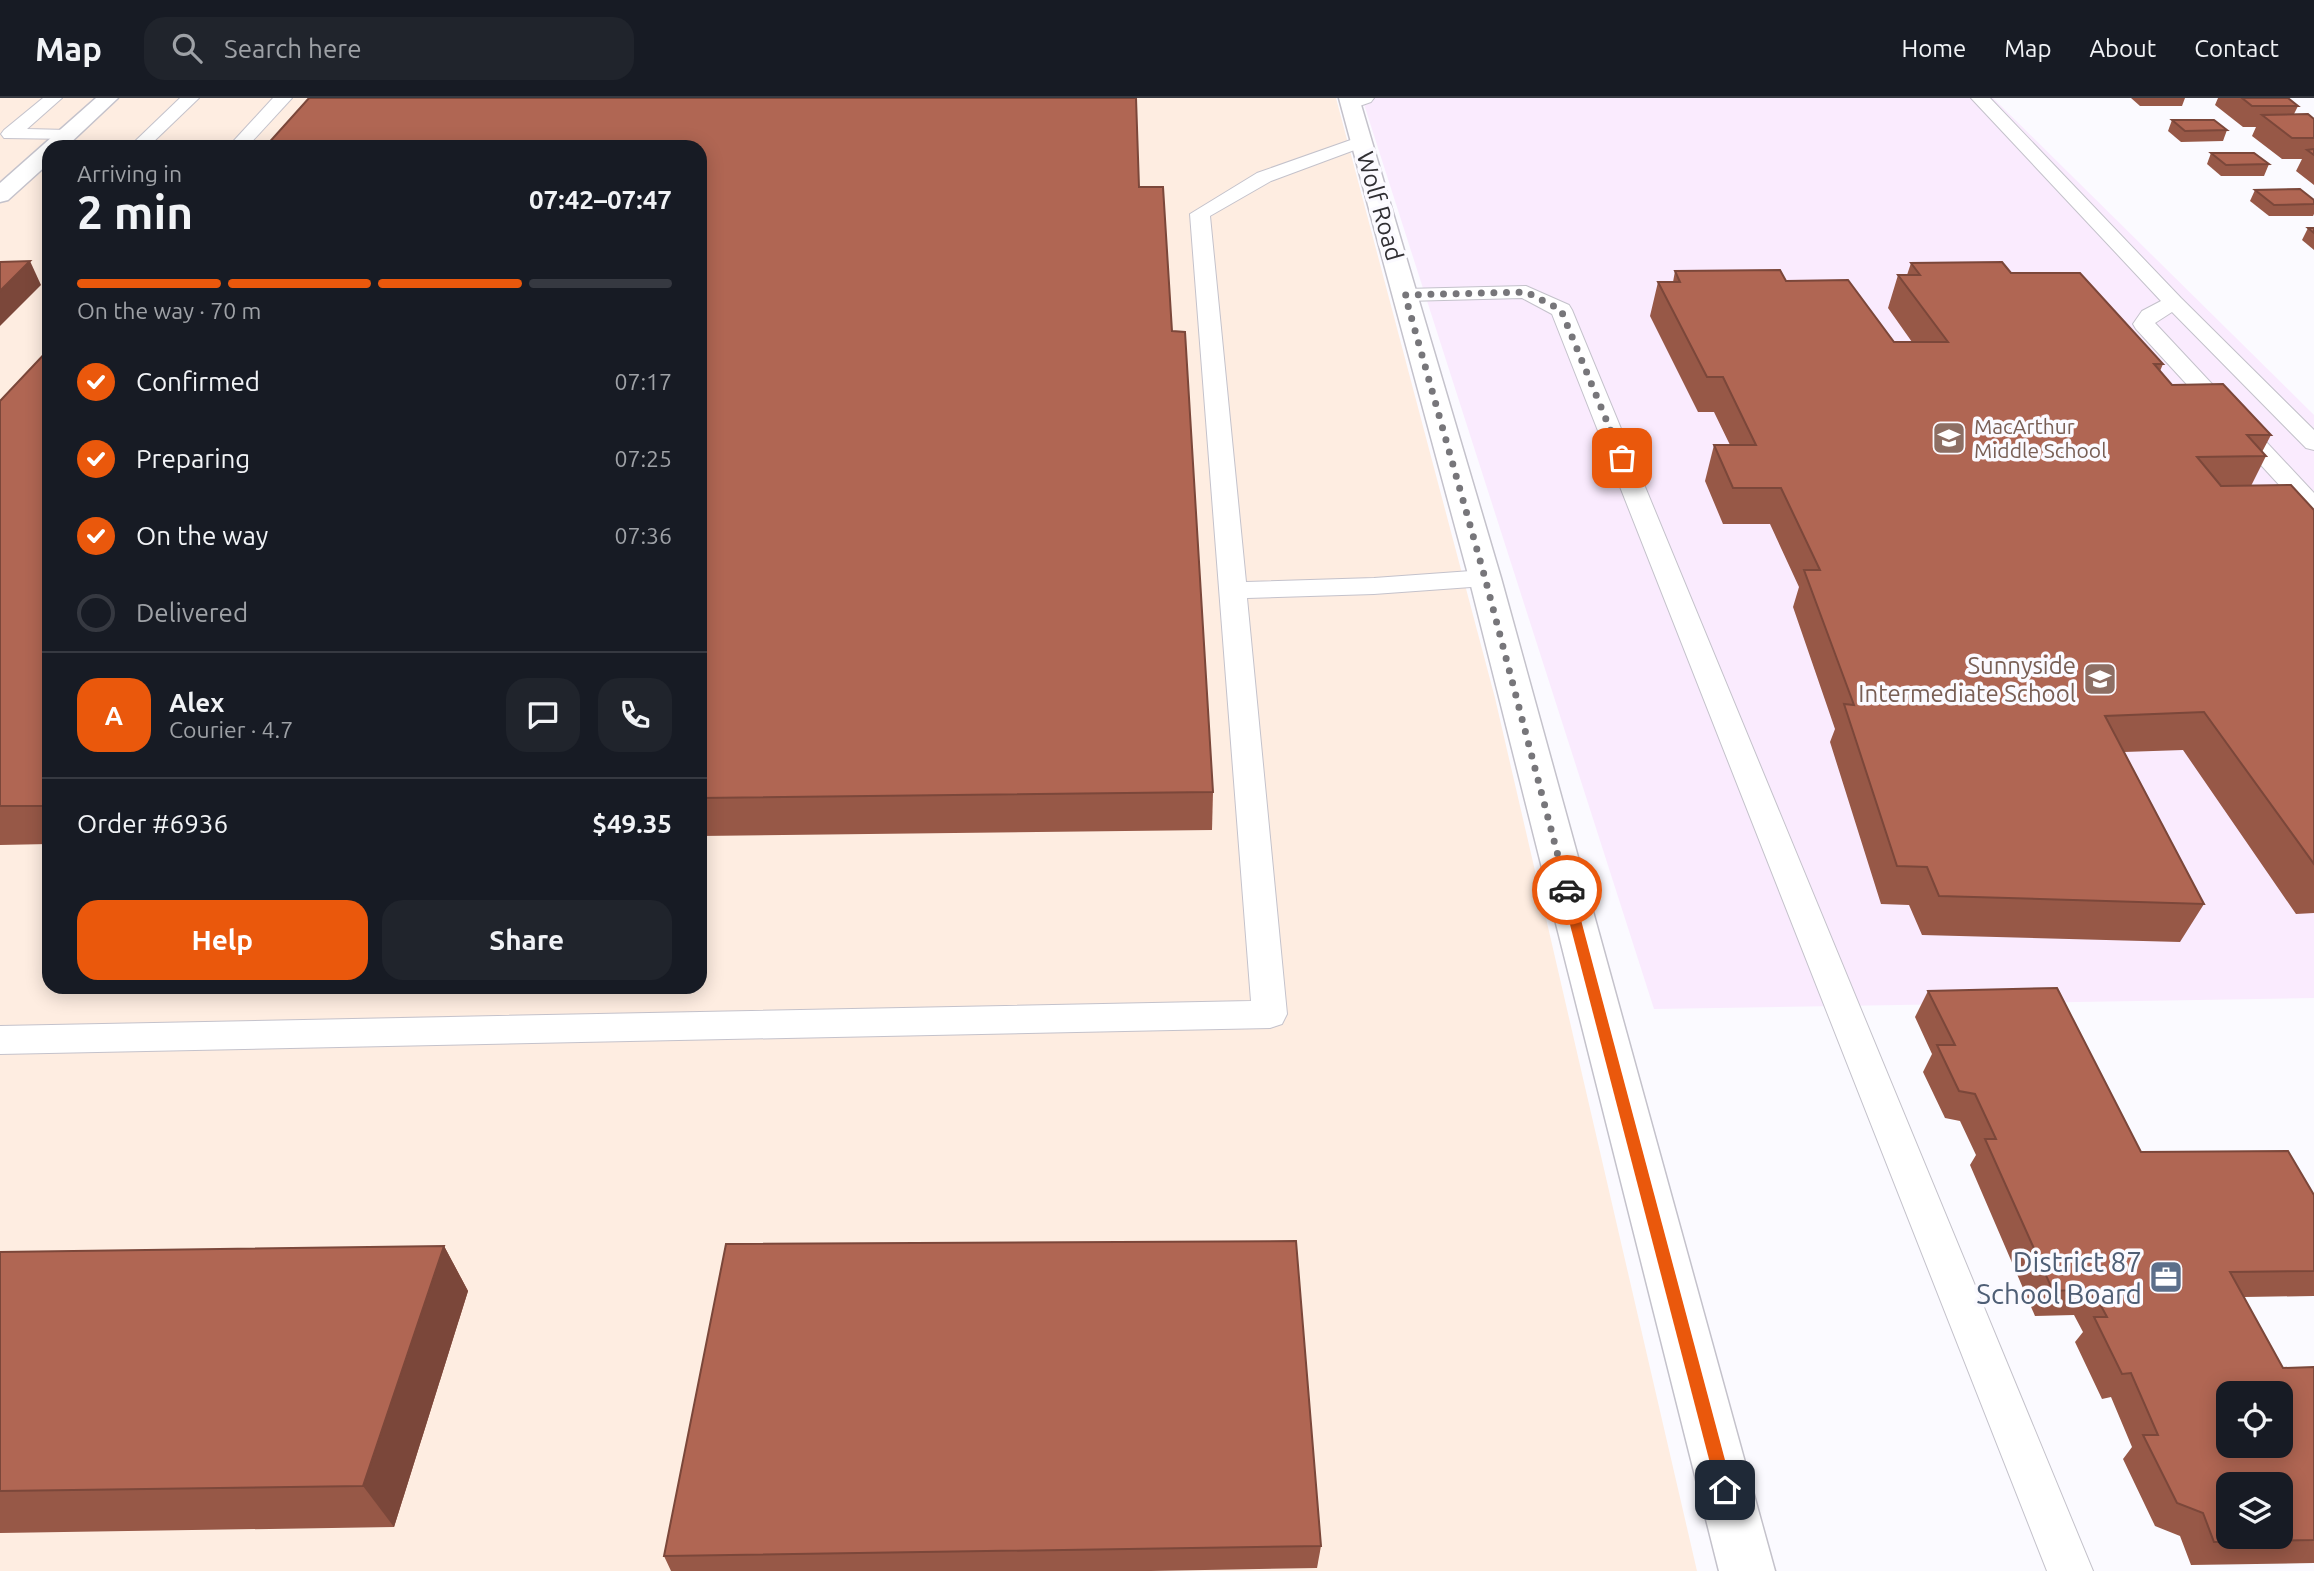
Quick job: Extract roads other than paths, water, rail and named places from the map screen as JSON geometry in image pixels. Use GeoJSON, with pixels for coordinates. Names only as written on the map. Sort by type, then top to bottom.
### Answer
{"type":"FeatureCollection","features":[{"type":"Feature","properties":{"kind":"street"},"geometry":{"type":"LineString","coordinates":[[61,140],[108,98]]}},
{"type":"Feature","properties":{"kind":"street","name":"Wolf Road"},"geometry":{"type":"LineString","coordinates":[[1355,100],[1362,141],[1485,578],[1746,1571]]}},
{"type":"Feature","properties":{"kind":"street"},"geometry":{"type":"LineString","coordinates":[[0,195],[42,157]]}},
{"type":"Feature","properties":{"kind":"lane"},"geometry":{"type":"LineString","coordinates":[[5,134],[53,98]]}},
{"type":"Feature","properties":{"kind":"lane"},"geometry":{"type":"LineString","coordinates":[[145,140],[190,98]]}},
{"type":"Feature","properties":{"kind":"lane"},"geometry":{"type":"LineString","coordinates":[[244,140],[283,98]]}},
{"type":"Feature","properties":{"kind":"lane"},"geometry":{"type":"LineString","coordinates":[[1980,98],[2174,302],[2314,443]]}},
{"type":"Feature","properties":{"kind":"lane"},"geometry":{"type":"LineString","coordinates":[[5,134],[52,140]]}},
{"type":"Feature","properties":{"kind":"lane"},"geometry":{"type":"LineString","coordinates":[[0,1040],[1270,1014],[1200,214],[1264,177],[1362,141]]}},
{"type":"Feature","properties":{"kind":"lane"},"geometry":{"type":"LineString","coordinates":[[1405,295],[1526,292],[1561,310],[2070,1571]]}},
{"type":"Feature","properties":{"kind":"lane"},"geometry":{"type":"LineString","coordinates":[[2174,302],[2150,316],[2144,324],[2314,509]]}},
{"type":"Feature","properties":{"kind":"lane"},"geometry":{"type":"LineString","coordinates":[[1233,590],[1374,586],[1485,578]]}},
{"type":"Feature","properties":{"kind":"place","name":"MacArthur Middle School"},"geometry":{"type":"Point","coordinates":[1949,438]}},
{"type":"Feature","properties":{"kind":"place","name":"Sunnyside Intermediate School"},"geometry":{"type":"Point","coordinates":[2100,679]}},
{"type":"Feature","properties":{"kind":"place","name":"District 87 School Board"},"geometry":{"type":"Point","coordinates":[2166,1277]}}]}
